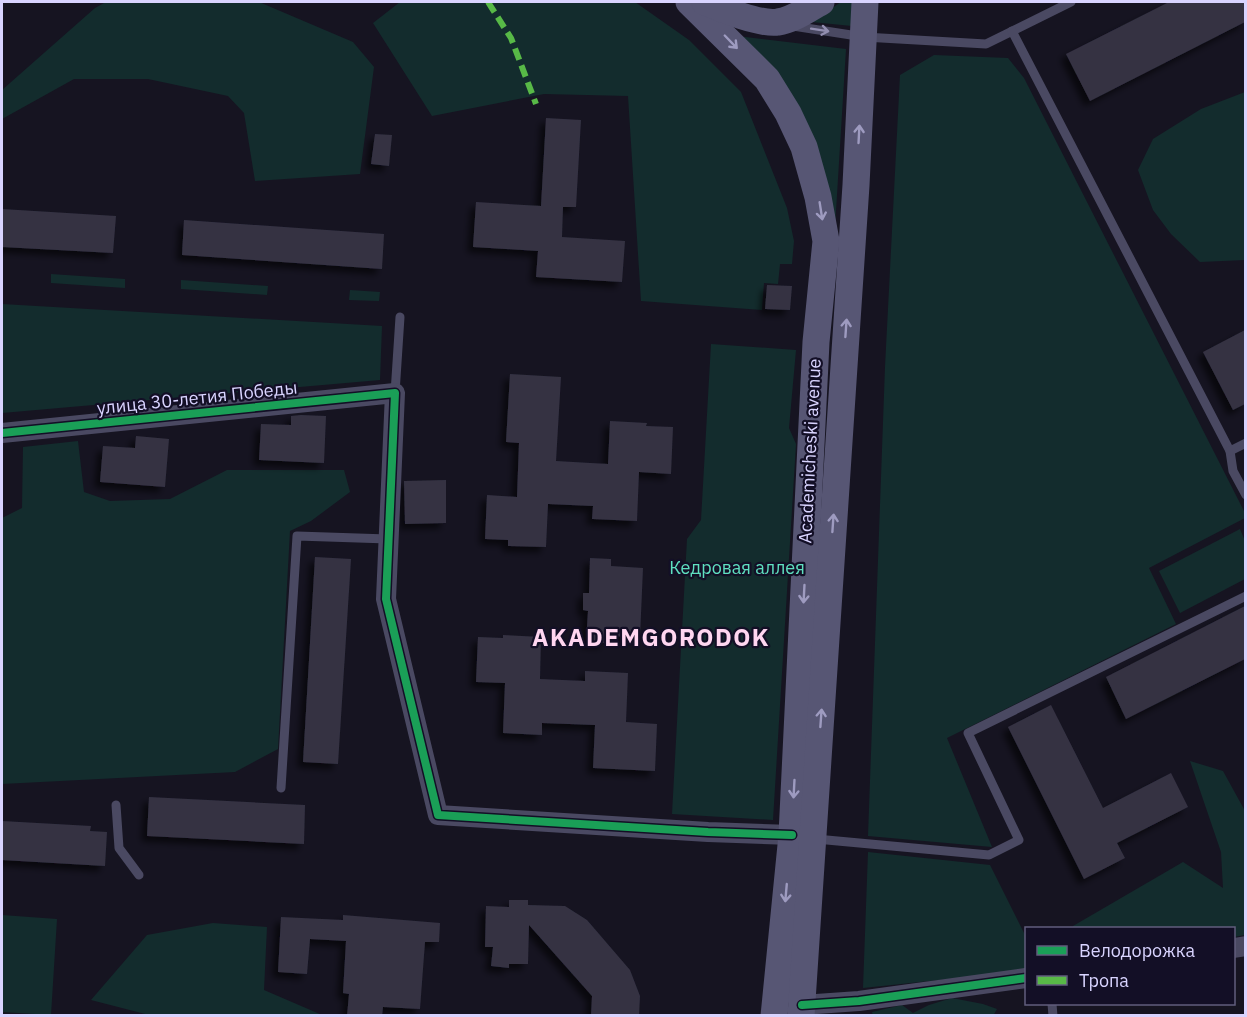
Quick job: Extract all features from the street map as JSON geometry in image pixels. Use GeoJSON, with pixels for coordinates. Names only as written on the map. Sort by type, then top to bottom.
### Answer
{"type":"FeatureCollection","features":[{"type":"Feature","properties":{"kind":"main road","name":"Academicheski avenue"},"geometry":{"type":"LineString","coordinates":[[689,2],[767,79],[788,113],[807,157],[818,197],[826,241],[815,363],[801,1010]]}},
{"type":"Feature","properties":{"kind":"main road"},"geometry":{"type":"LineString","coordinates":[[705,2],[730,13],[777,23],[821,2]]}},
{"type":"Feature","properties":{"kind":"main road","name":"Academicheski avenue"},"geometry":{"type":"LineString","coordinates":[[774,1016],[803,837],[865,2]]}},
{"type":"Feature","properties":{"kind":"street"},"geometry":{"type":"LineString","coordinates":[[395,393],[386,599],[438,815],[803,837]]}},
{"type":"Feature","properties":{"kind":"street","name":"улица 30-летия Победы"},"geometry":{"type":"LineString","coordinates":[[2,433],[395,393]]}},
{"type":"Feature","properties":{"kind":"street"},"geometry":{"type":"LineString","coordinates":[[801,1010],[1025,978]]}},
{"type":"Feature","properties":{"kind":"lane"},"geometry":{"type":"LineString","coordinates":[[777,23],[864,37],[986,44],[1071,2]]}},
{"type":"Feature","properties":{"kind":"lane"},"geometry":{"type":"LineString","coordinates":[[1012,31],[1230,451],[1233,471],[1245,495]]}},
{"type":"Feature","properties":{"kind":"lane"},"geometry":{"type":"LineString","coordinates":[[395,393],[400,317]]}},
{"type":"Feature","properties":{"kind":"lane"},"geometry":{"type":"LineString","coordinates":[[1230,451],[1245,443]]}},
{"type":"Feature","properties":{"kind":"lane"},"geometry":{"type":"LineString","coordinates":[[281,788],[297,536],[388,539]]}},
{"type":"Feature","properties":{"kind":"lane"},"geometry":{"type":"LineString","coordinates":[[803,837],[989,855],[1019,840],[968,733],[1245,596]]}},
{"type":"Feature","properties":{"kind":"lane"},"geometry":{"type":"LineString","coordinates":[[116,805],[119,848],[139,875]]}},
{"type":"Feature","properties":{"kind":"green space"},"geometry":{"type":"Polygon","coordinates":[[[106,2],[259,2],[353,42],[374,67],[360,174],[255,181],[244,113],[228,96],[148,79],[74,79],[2,119],[2,90],[95,8],[106,2]]]}},
{"type":"Feature","properties":{"kind":"green space"},"geometry":{"type":"Polygon","coordinates":[[[400,2],[635,2],[689,40],[741,92],[787,208],[794,241],[792,264],[780,264],[778,284],[764,283],[762,310],[641,301],[628,96],[544,94],[432,116],[373,23],[400,2]]]}},
{"type":"Feature","properties":{"kind":"green space"},"geometry":{"type":"Polygon","coordinates":[[[841,2],[853,2],[852,26],[812,22],[841,2]]]}},
{"type":"Feature","properties":{"kind":"green space"},"geometry":{"type":"Polygon","coordinates":[[[729,35],[846,49],[800,794],[829,249],[814,170],[729,35]]]}},
{"type":"Feature","properties":{"kind":"green space"},"geometry":{"type":"Polygon","coordinates":[[[934,55],[1008,58],[1024,78],[1245,513],[1245,518],[1149,568],[1176,624],[947,738],[992,847],[868,836],[885,367],[900,75],[934,55]]]}},
{"type":"Feature","properties":{"kind":"green space"},"geometry":{"type":"Polygon","coordinates":[[[1245,92],[1245,260],[1200,262],[1171,234],[1153,210],[1138,170],[1153,139],[1201,109],[1245,92]]]}},
{"type":"Feature","properties":{"kind":"green space"},"geometry":{"type":"Polygon","coordinates":[[[51,274],[125,279],[125,288],[51,283],[51,274]]]}},
{"type":"Feature","properties":{"kind":"green space"},"geometry":{"type":"Polygon","coordinates":[[[181,280],[268,286],[267,295],[181,289],[181,280]]]}},
{"type":"Feature","properties":{"kind":"green space"},"geometry":{"type":"Polygon","coordinates":[[[350,290],[380,292],[379,301],[349,300],[350,290]]]}},
{"type":"Feature","properties":{"kind":"green space"},"geometry":{"type":"Polygon","coordinates":[[[2,304],[382,326],[380,380],[2,413],[2,304]]]}},
{"type":"Feature","properties":{"kind":"green space","name":"Кедровая аллея"},"geometry":{"type":"Polygon","coordinates":[[[711,344],[796,350],[789,428],[796,444],[773,820],[672,814],[687,539],[701,520],[711,344]]]}},
{"type":"Feature","properties":{"kind":"green space"},"geometry":{"type":"Polygon","coordinates":[[[78,441],[84,492],[110,501],[170,499],[227,470],[344,470],[350,492],[311,521],[290,531],[278,749],[235,772],[2,784],[2,518],[22,508],[23,447],[78,441]]]}},
{"type":"Feature","properties":{"kind":"green space"},"geometry":{"type":"Polygon","coordinates":[[[1240,529],[1245,541],[1245,579],[1180,613],[1159,571],[1240,529]]]}},
{"type":"Feature","properties":{"kind":"green space"},"geometry":{"type":"Polygon","coordinates":[[[1190,761],[1223,771],[1245,811],[1245,935],[1235,937],[1235,927],[1073,927],[1183,862],[1223,888],[1221,852],[1190,761]]]}},
{"type":"Feature","properties":{"kind":"green space"},"geometry":{"type":"Polygon","coordinates":[[[868,852],[990,865],[1025,935],[1025,971],[863,988],[868,852]]]}},
{"type":"Feature","properties":{"kind":"green space"},"geometry":{"type":"Polygon","coordinates":[[[2,915],[57,919],[51,1015],[2,1012],[2,915]]]}},
{"type":"Feature","properties":{"kind":"green space"},"geometry":{"type":"Polygon","coordinates":[[[213,923],[267,927],[264,990],[322,1015],[149,1015],[91,1000],[147,935],[213,923]]]}},
{"type":"Feature","properties":{"kind":"green space"},"geometry":{"type":"Polygon","coordinates":[[[952,998],[997,1009],[993,1016],[873,1016],[872,1012],[902,1005],[913,1013],[952,998]]]}},
{"type":"Feature","properties":{"kind":"building"},"geometry":{"type":"Polygon","coordinates":[[[1169,2],[1245,2],[1245,22],[1090,101],[1066,54],[1169,2]]]}},
{"type":"Feature","properties":{"kind":"building"},"geometry":{"type":"Polygon","coordinates":[[[546,118],[581,120],[576,207],[563,207],[562,237],[625,241],[622,282],[536,277],[538,251],[473,247],[476,202],[541,206],[546,118]]]}},
{"type":"Feature","properties":{"kind":"building"},"geometry":{"type":"Polygon","coordinates":[[[375,134],[392,135],[389,166],[371,164],[375,134]]]}},
{"type":"Feature","properties":{"kind":"building"},"geometry":{"type":"Polygon","coordinates":[[[2,209],[116,216],[113,253],[2,247],[2,209]]]}},
{"type":"Feature","properties":{"kind":"building"},"geometry":{"type":"Polygon","coordinates":[[[184,220],[384,234],[382,269],[182,255],[184,220]]]}},
{"type":"Feature","properties":{"kind":"building"},"geometry":{"type":"Polygon","coordinates":[[[767,285],[792,286],[790,310],[765,309],[767,285]]]}},
{"type":"Feature","properties":{"kind":"building"},"geometry":{"type":"Polygon","coordinates":[[[1245,330],[1245,404],[1233,410],[1203,352],[1245,330]]]}},
{"type":"Feature","properties":{"kind":"building"},"geometry":{"type":"Polygon","coordinates":[[[510,374],[561,377],[556,461],[608,464],[610,421],[673,427],[671,474],[639,472],[637,521],[592,519],[593,506],[548,504],[546,547],[508,546],[508,540],[485,539],[487,495],[517,497],[519,443],[506,442],[510,374]]]}},
{"type":"Feature","properties":{"kind":"building"},"geometry":{"type":"Polygon","coordinates":[[[291,416],[326,416],[324,463],[259,460],[261,424],[291,425],[291,416]]]}},
{"type":"Feature","properties":{"kind":"building"},"geometry":{"type":"Polygon","coordinates":[[[136,436],[169,439],[165,487],[100,482],[103,446],[135,448],[136,436]]]}},
{"type":"Feature","properties":{"kind":"building"},"geometry":{"type":"Polygon","coordinates":[[[446,480],[446,523],[405,524],[404,481],[446,480]]]}},
{"type":"Feature","properties":{"kind":"building"},"geometry":{"type":"Polygon","coordinates":[[[315,557],[351,559],[338,764],[303,762],[315,557]]]}},
{"type":"Feature","properties":{"kind":"building"},"geometry":{"type":"Polygon","coordinates":[[[590,558],[611,559],[611,566],[643,568],[640,637],[605,636],[605,643],[586,642],[588,611],[583,610],[583,593],[589,593],[590,558]]]}},
{"type":"Feature","properties":{"kind":"building"},"geometry":{"type":"Polygon","coordinates":[[[1245,606],[1245,659],[1126,719],[1106,677],[1245,606]]]}},
{"type":"Feature","properties":{"kind":"building"},"geometry":{"type":"Polygon","coordinates":[[[503,635],[541,637],[540,679],[585,681],[585,671],[628,673],[626,722],[657,724],[655,771],[593,768],[595,725],[542,723],[542,735],[503,733],[505,683],[476,682],[478,637],[503,638],[503,635]]]}},
{"type":"Feature","properties":{"kind":"building"},"geometry":{"type":"Polygon","coordinates":[[[1051,705],[1103,808],[1171,773],[1188,807],[1117,843],[1125,858],[1084,879],[1008,727],[1051,705]]]}},
{"type":"Feature","properties":{"kind":"building"},"geometry":{"type":"Polygon","coordinates":[[[149,797],[305,805],[304,844],[147,836],[149,797]]]}},
{"type":"Feature","properties":{"kind":"building"},"geometry":{"type":"Polygon","coordinates":[[[2,821],[91,826],[90,831],[107,832],[105,866],[2,860],[2,821]]]}},
{"type":"Feature","properties":{"kind":"building"},"geometry":{"type":"Polygon","coordinates":[[[509,900],[528,900],[528,905],[565,906],[587,920],[630,970],[640,996],[639,1016],[591,1016],[592,996],[529,925],[528,964],[509,964],[509,968],[491,966],[493,947],[485,947],[486,906],[509,907],[509,900]]]}},
{"type":"Feature","properties":{"kind":"building"},"geometry":{"type":"Polygon","coordinates":[[[343,915],[440,923],[439,942],[425,942],[420,1009],[383,1007],[382,1016],[347,1016],[349,994],[343,993],[346,941],[310,939],[307,974],[278,972],[281,917],[343,920],[343,915]]]}},
{"type":"Feature","properties":{"kind":"marked path"},"geometry":{"type":"LineString","coordinates":[[488,2],[511,38],[536,104]]}},
{"type":"Feature","properties":{"kind":"cycle path"},"geometry":{"type":"LineString","coordinates":[[2,433],[395,393],[386,599],[438,815],[792,835]]}},
{"type":"Feature","properties":{"kind":"cycle path"},"geometry":{"type":"LineString","coordinates":[[802,1005],[859,1001],[1025,978]]}},
{"type":"Feature","properties":{"kind":"district","name":"AKADEMGORODOK"},"geometry":{"type":"Point","coordinates":[651,638]}}]}
